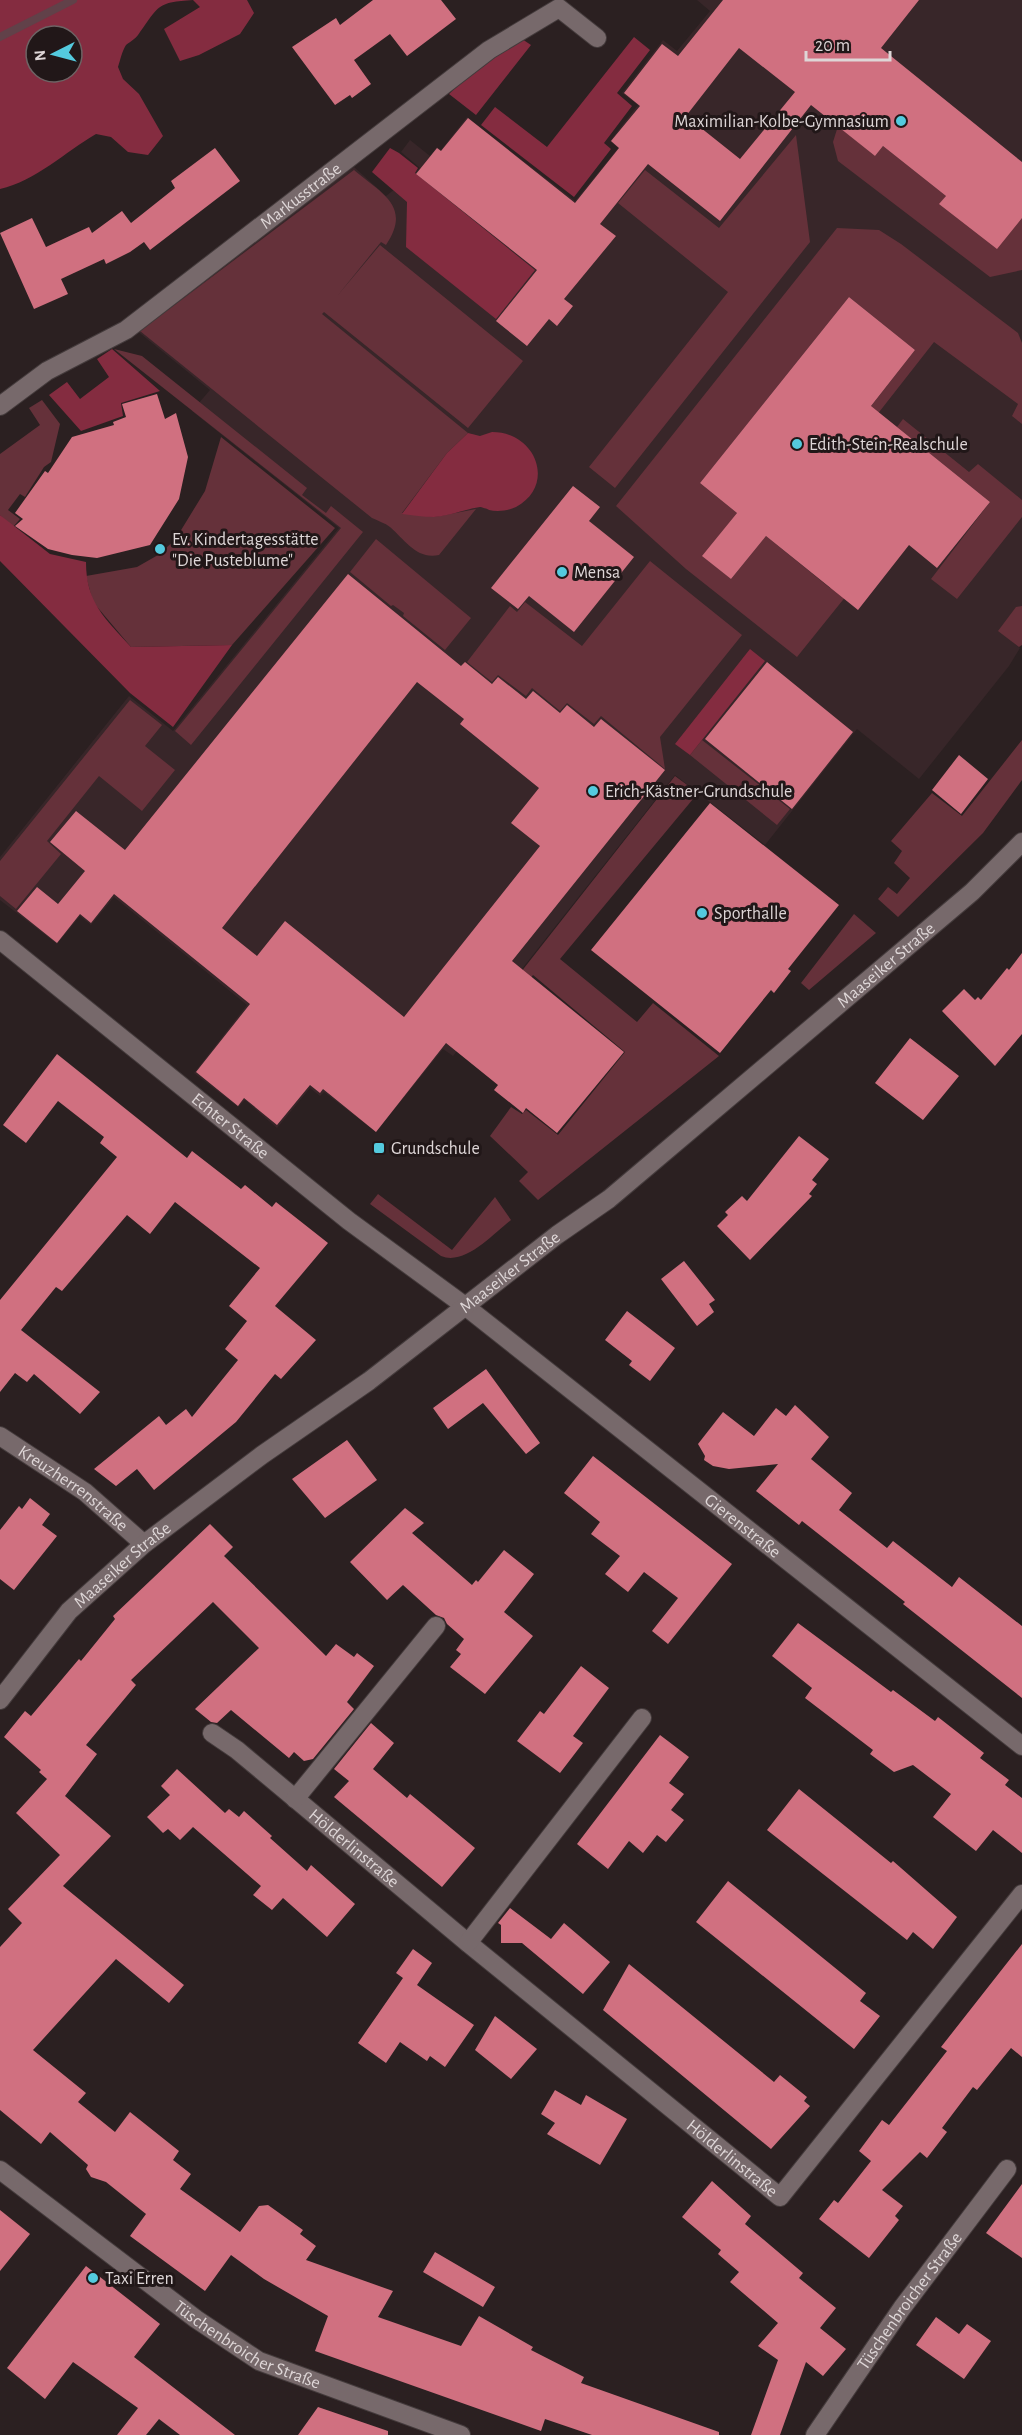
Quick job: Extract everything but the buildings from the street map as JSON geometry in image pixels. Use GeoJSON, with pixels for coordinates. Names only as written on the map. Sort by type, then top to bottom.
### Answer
{"type":"FeatureCollection","features":[{"type":"Feature","properties":{"kind":"street","name":"Markusstraße"},"geometry":{"type":"LineString","coordinates":[[0,406],[47,371],[126,330],[499,44],[559,8],[597,38]]}},
{"type":"Feature","properties":{"kind":"street","name":"Maaseiker Straße"},"geometry":{"type":"LineString","coordinates":[[0,1700],[69,1611],[144,1544],[262,1455],[369,1381],[557,1235],[609,1199],[972,892],[1022,842]]}},
{"type":"Feature","properties":{"kind":"street","name":"Echter Straße"},"geometry":{"type":"LineString","coordinates":[[0,940],[349,1221],[465,1306]]}},
{"type":"Feature","properties":{"kind":"street","name":"Gierenstraße"},"geometry":{"type":"LineString","coordinates":[[465,1306],[1022,1746]]}},
{"type":"Feature","properties":{"kind":"street","name":"Kreuzherrenstraße"},"geometry":{"type":"LineString","coordinates":[[0,1436],[85,1492],[144,1544]]}},
{"type":"Feature","properties":{"kind":"street","name":"Hölderlinstraße"},"geometry":{"type":"LineString","coordinates":[[295,1799],[436,1626]]}},
{"type":"Feature","properties":{"kind":"street"},"geometry":{"type":"LineString","coordinates":[[468,1943],[642,1718]]}},
{"type":"Feature","properties":{"kind":"street","name":"Hölderlinstraße"},"geometry":{"type":"LineString","coordinates":[[212,1733],[237,1749],[468,1943],[780,2197],[1022,1894]]}},
{"type":"Feature","properties":{"kind":"street","name":"Tüschenbroicher Straße"},"geometry":{"type":"LineString","coordinates":[[0,2170],[196,2319],[259,2361],[461,2435]]}},
{"type":"Feature","properties":{"kind":"street","name":"Tüschenbroicher Straße"},"geometry":{"type":"LineString","coordinates":[[815,2435],[902,2308],[1014,2170]]}},
{"type":"Feature","properties":{"kind":"shaded area"},"geometry":{"type":"Polygon","coordinates":[[[0,0],[193,0],[172,2],[160,7],[137,36],[126,45],[122,53],[118,67],[123,79],[139,94],[163,136],[148,155],[128,152],[111,137],[96,134],[38,173],[0,189],[0,0]]]}},
{"type":"Feature","properties":{"kind":"shaded area"},"geometry":{"type":"Polygon","coordinates":[[[193,0],[247,0],[254,13],[240,34],[199,55],[180,61],[164,29],[200,7],[193,0]]]}},
{"type":"Feature","properties":{"kind":"shaded area"},"geometry":{"type":"Polygon","coordinates":[[[697,0],[1022,0],[1022,607],[1000,631],[1020,648],[1009,666],[919,779],[857,729],[765,845],[675,775],[453,1056],[443,1049],[376,1132],[324,1092],[320,1096],[310,1088],[277,1128],[245,1100],[238,1107],[194,1073],[247,1005],[114,897],[91,925],[80,916],[57,944],[0,900],[0,857],[129,696],[173,731],[339,528],[192,411],[210,390],[136,330],[354,167],[386,196],[420,168],[401,152],[410,140],[430,156],[437,147],[441,150],[467,117],[575,201],[618,148],[610,141],[638,105],[622,93],[663,40],[677,51],[710,11],[697,0]]]}},
{"type":"Feature","properties":{"kind":"shaded area"},"geometry":{"type":"Polygon","coordinates":[[[519,37],[531,45],[476,115],[449,94],[482,63],[519,37]]]}},
{"type":"Feature","properties":{"kind":"shaded area"},"geometry":{"type":"Polygon","coordinates":[[[634,37],[650,50],[617,93],[632,106],[604,143],[611,149],[574,197],[481,125],[495,107],[547,147],[634,37]]]}},
{"type":"Feature","properties":{"kind":"shaded area"},"geometry":{"type":"Polygon","coordinates":[[[838,126],[875,156],[883,146],[946,196],[940,204],[1022,218],[1022,270],[990,277],[838,161],[833,142],[838,126]]]}},
{"type":"Feature","properties":{"kind":"shaded area"},"geometry":{"type":"Polygon","coordinates":[[[796,135],[810,242],[615,488],[589,467],[728,292],[618,203],[645,170],[719,228],[796,135]]]}},
{"type":"Feature","properties":{"kind":"shaded area"},"geometry":{"type":"Polygon","coordinates":[[[390,148],[418,168],[415,173],[535,270],[496,319],[406,247],[407,202],[372,172],[390,148]]]}},
{"type":"Feature","properties":{"kind":"shaded area"},"geometry":{"type":"Polygon","coordinates":[[[354,170],[390,202],[395,210],[396,220],[386,245],[381,242],[338,295],[380,245],[523,361],[468,428],[324,312],[322,314],[468,433],[447,453],[402,513],[435,517],[476,509],[439,555],[424,555],[418,552],[390,527],[372,518],[140,331],[354,170]]]}},
{"type":"Feature","properties":{"kind":"shaded area"},"geometry":{"type":"Polygon","coordinates":[[[837,228],[879,230],[901,244],[1018,333],[1022,343],[1022,424],[1012,416],[1018,404],[934,342],[858,439],[850,433],[915,350],[849,297],[700,483],[737,513],[703,556],[731,579],[766,536],[830,588],[861,549],[871,565],[797,657],[686,569],[616,506],[837,228]]]}},
{"type":"Feature","properties":{"kind":"shaded area"},"geometry":{"type":"Polygon","coordinates":[[[112,349],[160,391],[121,403],[123,416],[81,431],[49,395],[67,382],[80,399],[109,377],[97,359],[112,349]]]}},
{"type":"Feature","properties":{"kind":"shaded area"},"geometry":{"type":"Polygon","coordinates":[[[114,349],[142,356],[307,488],[302,495],[326,513],[331,506],[363,532],[191,745],[175,731],[341,528],[114,349]]]}},
{"type":"Feature","properties":{"kind":"shaded area"},"geometry":{"type":"Polygon","coordinates":[[[42,400],[60,424],[51,462],[44,467],[25,497],[20,494],[8,510],[20,519],[13,527],[0,515],[0,454],[40,425],[29,408],[42,400]]]}},
{"type":"Feature","properties":{"kind":"shaded area"},"geometry":{"type":"Polygon","coordinates":[[[903,419],[969,472],[978,464],[1022,500],[1022,517],[957,599],[931,579],[990,502],[897,427],[903,419]]]}},
{"type":"Feature","properties":{"kind":"shaded area"},"geometry":{"type":"Polygon","coordinates":[[[492,432],[508,434],[530,450],[536,462],[538,474],[535,486],[528,498],[516,507],[502,511],[480,507],[434,517],[402,514],[447,453],[468,433],[480,436],[492,432]]]}},
{"type":"Feature","properties":{"kind":"shaded area"},"geometry":{"type":"Polygon","coordinates":[[[221,437],[335,528],[232,645],[131,647],[93,602],[86,576],[137,567],[158,555],[175,540],[205,491],[221,437]]]}},
{"type":"Feature","properties":{"kind":"shaded area"},"geometry":{"type":"Polygon","coordinates":[[[0,515],[50,554],[86,562],[89,588],[93,599],[105,618],[131,647],[232,645],[173,727],[130,693],[0,561],[0,515]]]}},
{"type":"Feature","properties":{"kind":"shaded area"},"geometry":{"type":"Polygon","coordinates":[[[376,539],[471,618],[445,650],[403,616],[404,613],[393,605],[391,606],[350,572],[376,539]]]}},
{"type":"Feature","properties":{"kind":"shaded area"},"geometry":{"type":"Polygon","coordinates":[[[650,561],[742,635],[660,737],[665,769],[601,716],[594,724],[567,703],[560,711],[532,688],[526,696],[498,675],[492,682],[467,662],[510,606],[517,612],[525,602],[582,646],[650,561]]]}},
{"type":"Feature","properties":{"kind":"shaded area"},"geometry":{"type":"Polygon","coordinates":[[[1022,606],[1022,645],[1019,647],[998,631],[1016,607],[1022,606]]]}},
{"type":"Feature","properties":{"kind":"shaded area"},"geometry":{"type":"Polygon","coordinates":[[[750,649],[765,661],[690,755],[675,744],[750,649]]]}},
{"type":"Feature","properties":{"kind":"shaded area"},"geometry":{"type":"Polygon","coordinates":[[[130,700],[162,725],[145,746],[175,770],[142,811],[99,776],[47,841],[61,854],[16,909],[0,896],[0,861],[130,700]]]}},
{"type":"Feature","properties":{"kind":"shaded area"},"geometry":{"type":"Polygon","coordinates":[[[702,740],[790,809],[777,825],[690,755],[702,740]]]}},
{"type":"Feature","properties":{"kind":"shaded area"},"geometry":{"type":"Polygon","coordinates":[[[1022,740],[1022,780],[983,833],[898,917],[878,899],[888,887],[897,894],[910,878],[894,863],[902,851],[891,841],[932,793],[962,816],[1022,740]]]}},
{"type":"Feature","properties":{"kind":"shaded area"},"geometry":{"type":"Polygon","coordinates":[[[675,776],[698,793],[560,959],[637,1022],[653,1003],[719,1056],[538,1200],[519,1181],[528,1172],[490,1136],[511,1107],[522,1114],[526,1110],[558,1135],[625,1052],[533,975],[468,1057],[459,1051],[675,776]]]}},
{"type":"Feature","properties":{"kind":"shaded area"},"geometry":{"type":"Polygon","coordinates":[[[854,914],[876,933],[809,990],[801,983],[854,914]]]}},
{"type":"Feature","properties":{"kind":"shaded area"},"geometry":{"type":"Polygon","coordinates":[[[378,1194],[452,1250],[495,1197],[511,1220],[469,1253],[450,1258],[441,1256],[370,1204],[378,1194]]]}},
{"type":"Feature","properties":{"kind":"waterway"},"geometry":{"type":"LineString","coordinates":[[0,37],[73,0]]}},
{"type":"Feature","properties":{"kind":"place","name":"Maximilian-Kolbe-Gymnasium"},"geometry":{"type":"Point","coordinates":[901,121]}},
{"type":"Feature","properties":{"kind":"place","name":"Edith-Stein-Realschule"},"geometry":{"type":"Point","coordinates":[797,444]}},
{"type":"Feature","properties":{"kind":"place","name":"Ev. Kindertagesstätte \"Die Pusteblume\""},"geometry":{"type":"Point","coordinates":[160,549]}},
{"type":"Feature","properties":{"kind":"place","name":"Mensa"},"geometry":{"type":"Point","coordinates":[562,572]}},
{"type":"Feature","properties":{"kind":"place","name":"Erich-Kästner-Grundschule"},"geometry":{"type":"Point","coordinates":[593,791]}},
{"type":"Feature","properties":{"kind":"place","name":"Sporthalle"},"geometry":{"type":"Point","coordinates":[702,913]}},
{"type":"Feature","properties":{"kind":"place","name":"Grundschule"},"geometry":{"type":"Point","coordinates":[379,1148]}},
{"type":"Feature","properties":{"kind":"place","name":"Taxi Erren"},"geometry":{"type":"Point","coordinates":[93,2278]}}]}
